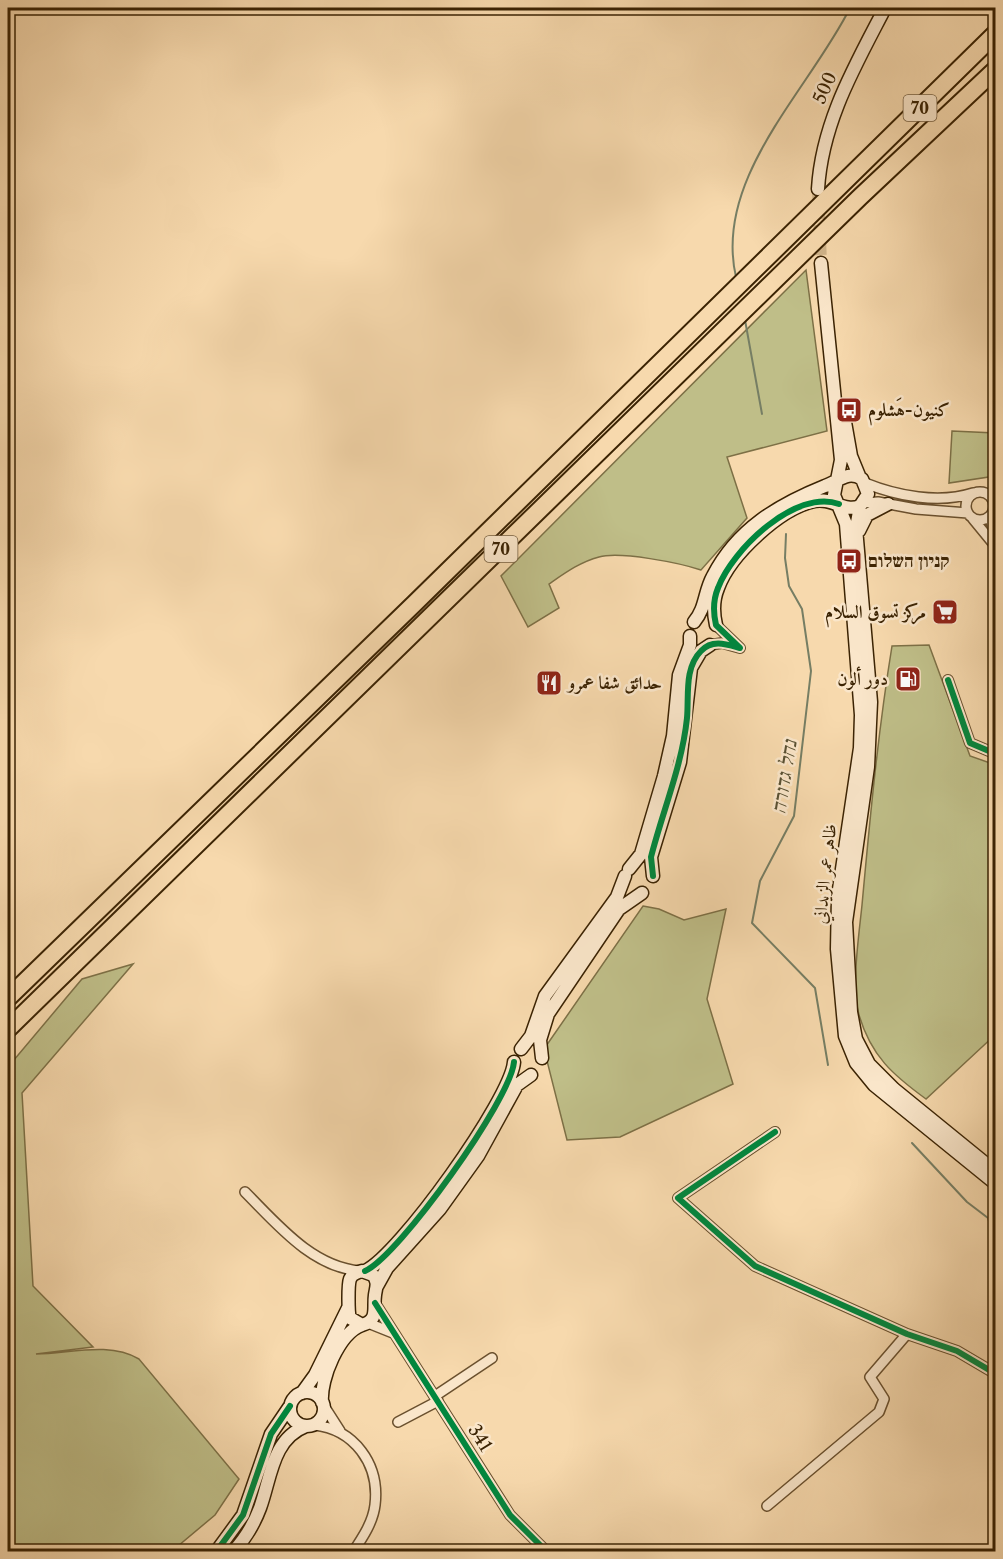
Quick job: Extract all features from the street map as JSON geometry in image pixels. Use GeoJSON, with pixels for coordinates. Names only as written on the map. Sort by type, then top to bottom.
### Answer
{"type":"FeatureCollection","features":[{"type":"Feature","properties":{"kind":"highway","name":"70"},"geometry":{"type":"LineString","coordinates":[[8,998],[996,33]]}},
{"type":"Feature","properties":{"kind":"highway","name":"70"},"geometry":{"type":"LineString","coordinates":[[8,1029],[860,197],[996,69]]}},
{"type":"Feature","properties":{"kind":"street","name":"500"},"geometry":{"type":"LineString","coordinates":[[818,189],[829,125],[844,88],[885,8]]}},
{"type":"Feature","properties":{"kind":"street"},"geometry":{"type":"LineString","coordinates":[[821,263],[841,460],[834,495],[839,504]]}},
{"type":"Feature","properties":{"kind":"street"},"geometry":{"type":"LineString","coordinates":[[828,328],[851,456],[868,494],[862,505]]}},
{"type":"Feature","properties":{"kind":"street"},"geometry":{"type":"LineString","coordinates":[[395,1335],[350,1318],[348,1308],[350,1279],[381,1262],[436,1196],[473,1141],[512,1075],[514,1062],[531,1036],[545,996],[617,897],[627,873],[641,854],[673,736],[679,675],[690,645],[694,622],[703,610],[711,579],[719,564],[752,525],[788,501],[852,475],[888,491],[925,497],[955,497],[985,493],[996,488]]}},
{"type":"Feature","properties":{"kind":"street"},"geometry":{"type":"LineString","coordinates":[[973,493],[966,502],[970,515],[996,546]]}},
{"type":"Feature","properties":{"kind":"street"},"geometry":{"type":"LineString","coordinates":[[985,493],[994,503],[990,516],[996,546]]}},
{"type":"Feature","properties":{"kind":"street"},"geometry":{"type":"LineString","coordinates":[[377,1286],[392,1263],[440,1209],[478,1156],[517,1086],[541,1068],[540,1040],[548,1014],[619,909],[652,886],[651,857],[684,742],[690,674],[697,656],[716,638],[714,608],[718,586],[733,564],[755,538],[802,505],[819,500],[839,504],[849,509],[862,505],[888,504],[970,515],[982,519],[990,516]]}},
{"type":"Feature","properties":{"kind":"street","name":"ظاهر عمر الزيداني"},"geometry":{"type":"LineString","coordinates":[[839,504],[846,524],[861,715],[860,748],[838,896],[837,941],[845,1036],[856,1063],[874,1085],[996,1184]]}},
{"type":"Feature","properties":{"kind":"street"},"geometry":{"type":"LineString","coordinates":[[857,538],[867,515],[888,504]]}},
{"type":"Feature","properties":{"kind":"street","name":"ظاهر عمر الزيداني"},"geometry":{"type":"LineString","coordinates":[[862,505],[857,538],[872,724],[846,922],[851,1012],[856,1039],[869,1064],[894,1089],[996,1172]]}},
{"type":"Feature","properties":{"kind":"street"},"geometry":{"type":"LineString","coordinates":[[690,636],[699,645],[722,643],[740,648],[716,625],[704,618],[694,622]]}},
{"type":"Feature","properties":{"kind":"street"},"geometry":{"type":"LineString","coordinates":[[948,680],[970,743],[996,754]]}},
{"type":"Feature","properties":{"kind":"street"},"geometry":{"type":"LineString","coordinates":[[627,873],[636,866],[644,866],[653,876]]}},
{"type":"Feature","properties":{"kind":"street"},"geometry":{"type":"LineString","coordinates":[[627,873],[627,887],[634,892],[642,893]]}},
{"type":"Feature","properties":{"kind":"street"},"geometry":{"type":"LineString","coordinates":[[521,1049],[533,1048],[542,1059]]}},
{"type":"Feature","properties":{"kind":"street"},"geometry":{"type":"LineString","coordinates":[[514,1062],[519,1072],[531,1075]]}},
{"type":"Feature","properties":{"kind":"street"},"geometry":{"type":"LineString","coordinates":[[775,1132],[678,1198],[755,1266],[907,1334],[957,1351],[996,1374]]}},
{"type":"Feature","properties":{"kind":"street"},"geometry":{"type":"LineString","coordinates":[[233,1551],[256,1519],[280,1447],[291,1433],[310,1425],[322,1416],[325,1376],[346,1336],[375,1315],[377,1286],[375,1277],[362,1271],[332,1264],[289,1237],[245,1192]]}},
{"type":"Feature","properties":{"kind":"street"},"geometry":{"type":"LineString","coordinates":[[332,1264],[349,1288]]}},
{"type":"Feature","properties":{"kind":"street","name":"341"},"geometry":{"type":"LineString","coordinates":[[375,1303],[510,1515],[547,1551]]}},
{"type":"Feature","properties":{"kind":"street"},"geometry":{"type":"LineString","coordinates":[[216,1551],[239,1524],[251,1497],[271,1434],[294,1398],[302,1393],[315,1376],[348,1308]]}},
{"type":"Feature","properties":{"kind":"street"},"geometry":{"type":"LineString","coordinates":[[767,1506],[879,1412],[884,1398],[870,1377],[907,1334]]}},
{"type":"Feature","properties":{"kind":"street"},"geometry":{"type":"LineString","coordinates":[[398,1422],[437,1398],[492,1358]]}},
{"type":"Feature","properties":{"kind":"street"},"geometry":{"type":"LineString","coordinates":[[302,1393],[314,1394],[323,1404],[340,1431],[353,1440],[365,1454],[372,1473],[375,1504],[367,1530],[353,1551]]}},
{"type":"Feature","properties":{"kind":"street"},"geometry":{"type":"LineString","coordinates":[[290,1406],[292,1417],[310,1425],[340,1431]]}},
{"type":"Feature","properties":{"kind":"shaded area"},"geometry":{"type":"Polygon","coordinates":[[[806,270],[827,431],[727,457],[747,518],[701,570],[665,561],[635,557],[609,556],[592,559],[549,584],[559,608],[528,627],[501,576],[806,270]]]}},
{"type":"Feature","properties":{"kind":"shaded area"},"geometry":{"type":"Polygon","coordinates":[[[952,431],[995,433],[995,476],[949,483],[952,431]]]}},
{"type":"Feature","properties":{"kind":"shaded area"},"geometry":{"type":"Polygon","coordinates":[[[929,645],[970,756],[990,763],[995,762],[996,1034],[926,1099],[893,1073],[870,1042],[859,1015],[856,976],[875,775],[892,646],[929,645]]]}},
{"type":"Feature","properties":{"kind":"shaded area"},"geometry":{"type":"Polygon","coordinates":[[[643,906],[659,909],[684,920],[726,909],[707,999],[733,1084],[620,1137],[567,1140],[544,1049],[643,906]]]}},
{"type":"Feature","properties":{"kind":"shaded area"},"geometry":{"type":"Polygon","coordinates":[[[133,964],[22,1093],[33,1286],[93,1347],[36,1354],[101,1350],[127,1354],[139,1359],[239,1479],[215,1515],[172,1551],[8,1551],[8,1067],[82,979],[133,964]]]}},
{"type":"Feature","properties":{"kind":"waterway"},"geometry":{"type":"LineString","coordinates":[[736,277],[733,240],[738,205],[751,170],[769,136],[850,8]]}},
{"type":"Feature","properties":{"kind":"waterway"},"geometry":{"type":"LineString","coordinates":[[745,320],[762,414]]}},
{"type":"Feature","properties":{"kind":"waterway","name":"נחל גדורה"},"geometry":{"type":"LineString","coordinates":[[786,534],[785,558],[789,586],[802,609],[811,671],[794,816],[760,881],[752,923],[815,988],[828,1065]]}},
{"type":"Feature","properties":{"kind":"waterway","name":"נחל גדורה"},"geometry":{"type":"LineString","coordinates":[[912,1143],[967,1202],[988,1218],[996,1243]]}},
{"type":"Feature","properties":{"kind":"tunnel"},"geometry":{"type":"LineString","coordinates":[[818,189],[821,263]]}},
{"type":"Feature","properties":{"kind":"cycle path"},"geometry":{"type":"LineString","coordinates":[[653,876],[651,857],[685,736],[688,683],[692,666],[701,651],[710,645],[730,645],[740,648],[716,625],[715,597],[725,573],[751,541],[786,514],[804,505],[822,501],[839,504]]}},
{"type":"Feature","properties":{"kind":"cycle path"},"geometry":{"type":"LineString","coordinates":[[948,680],[970,743],[996,754]]}},
{"type":"Feature","properties":{"kind":"cycle path"},"geometry":{"type":"LineString","coordinates":[[365,1271],[381,1259],[402,1237],[451,1175],[494,1108],[508,1081],[514,1062]]}},
{"type":"Feature","properties":{"kind":"cycle path"},"geometry":{"type":"LineString","coordinates":[[775,1132],[678,1198],[755,1266],[907,1334],[957,1351],[996,1374]]}},
{"type":"Feature","properties":{"kind":"cycle path"},"geometry":{"type":"LineString","coordinates":[[375,1303],[510,1515],[547,1552]]}},
{"type":"Feature","properties":{"kind":"cycle path"},"geometry":{"type":"LineString","coordinates":[[216,1552],[243,1515],[271,1434],[290,1406]]}},
{"type":"Feature","properties":{"kind":"place","name":"كنيون-هَشلوم"},"geometry":{"type":"Point","coordinates":[849,410]}},
{"type":"Feature","properties":{"kind":"place","name":"קניון השלום"},"geometry":{"type":"Point","coordinates":[849,561]}},
{"type":"Feature","properties":{"kind":"place","name":"مركز تسوق السلام"},"geometry":{"type":"Point","coordinates":[945,612]}},
{"type":"Feature","properties":{"kind":"place","name":"دور ألون"},"geometry":{"type":"Point","coordinates":[908,679]}},
{"type":"Feature","properties":{"kind":"place","name":"حدائق شفا عمرو"},"geometry":{"type":"Point","coordinates":[549,683]}}]}
